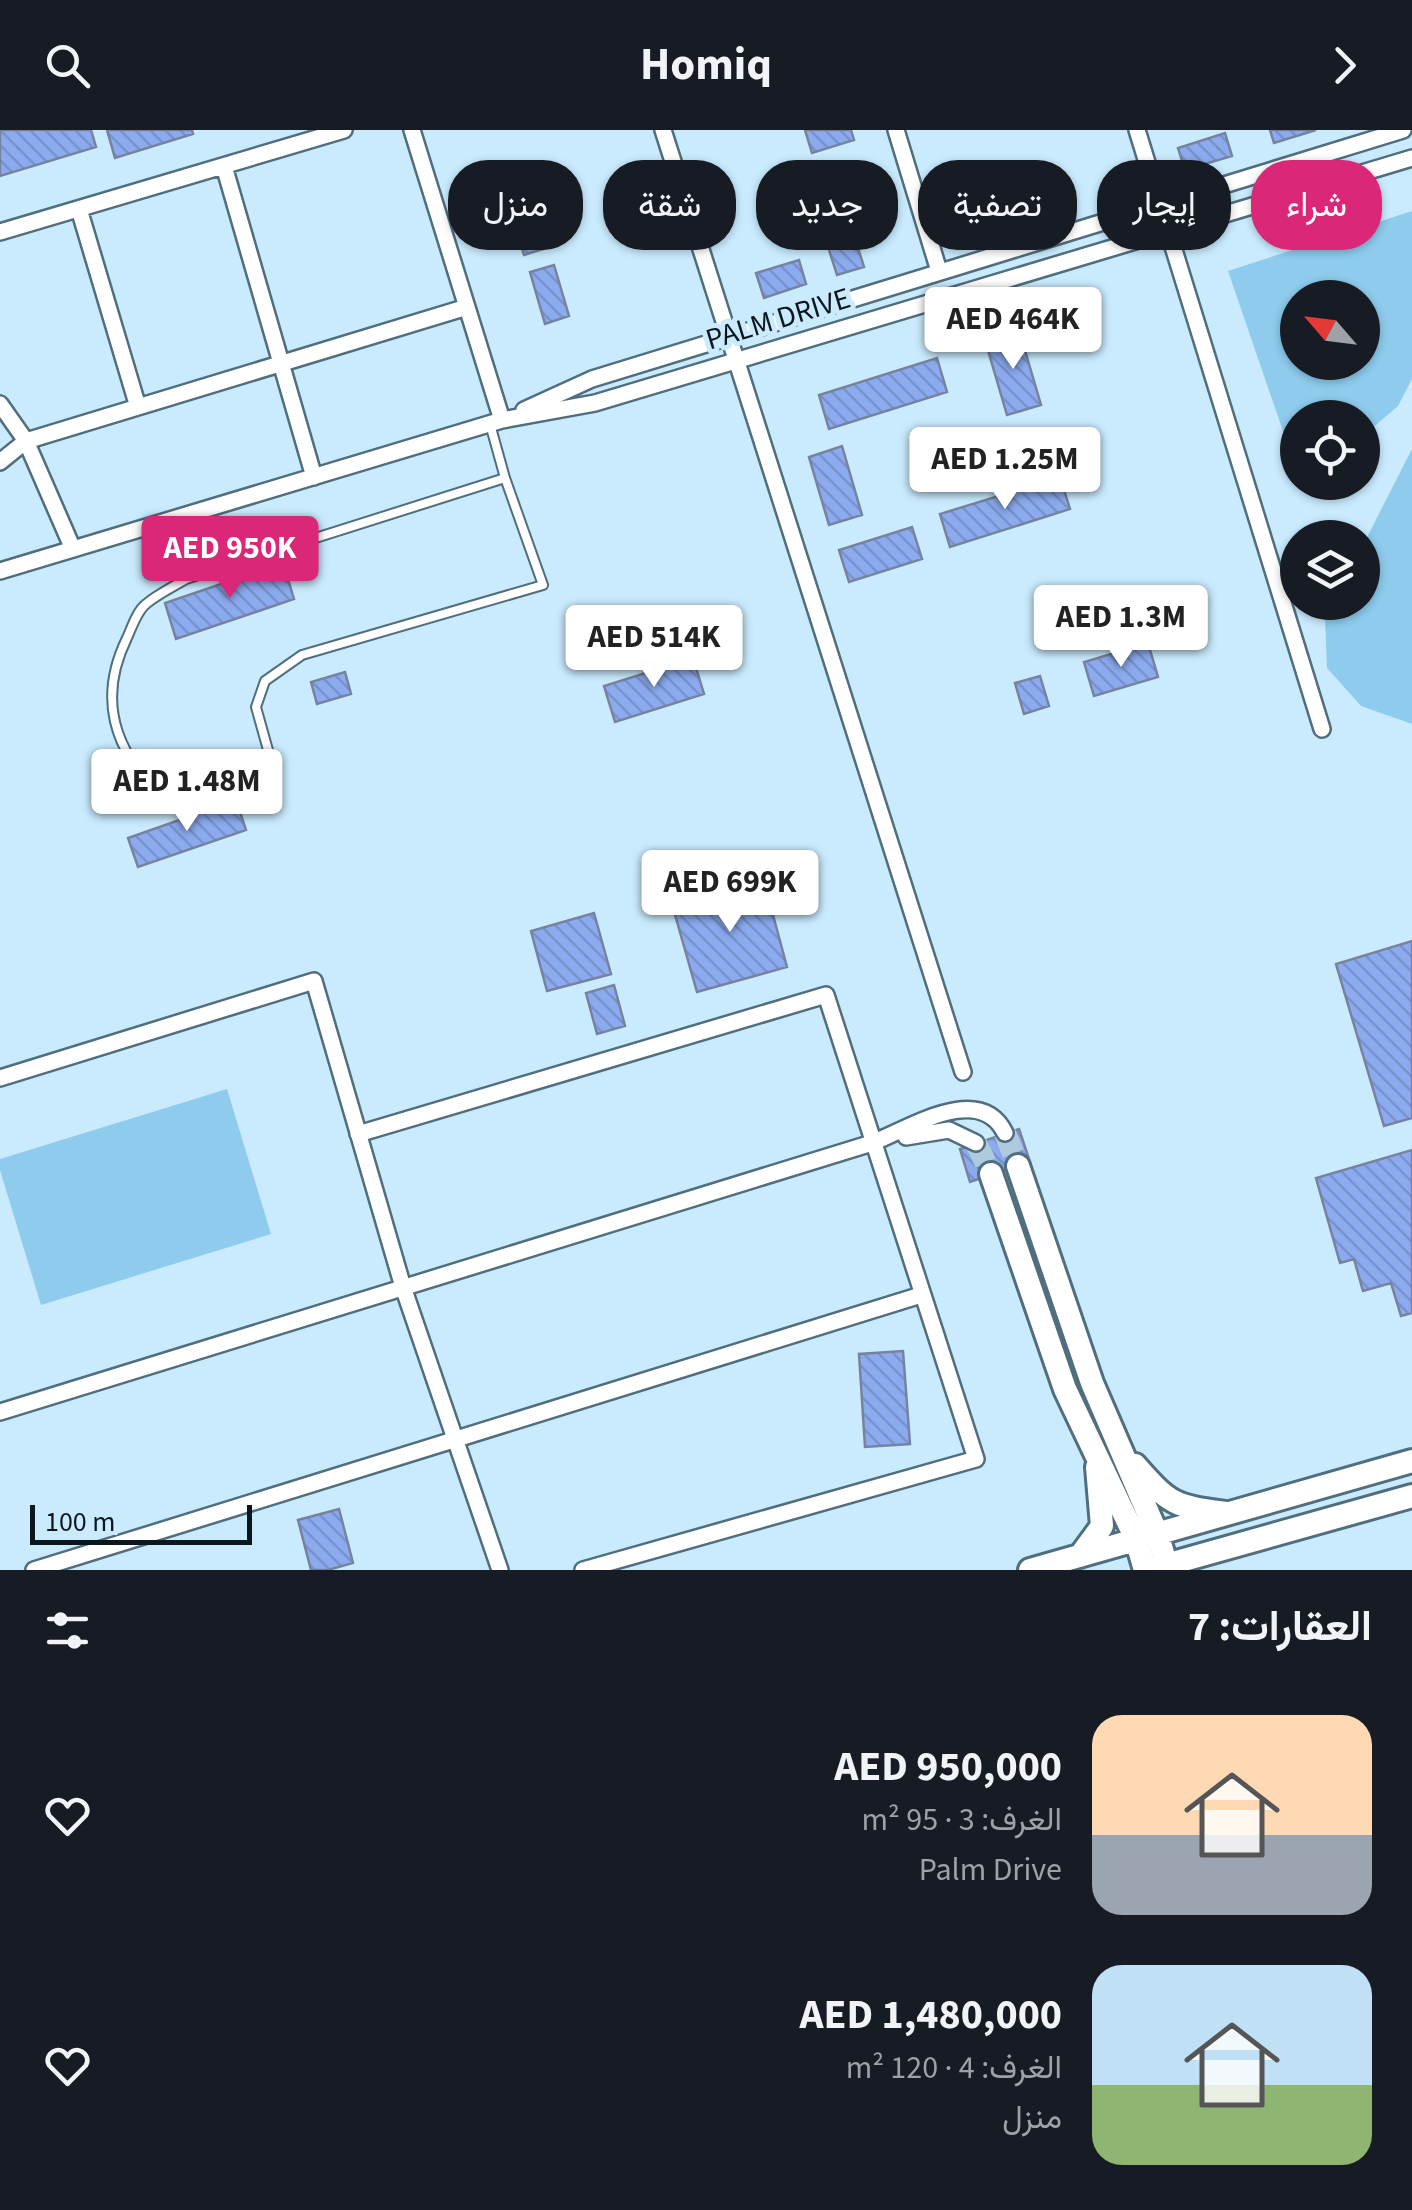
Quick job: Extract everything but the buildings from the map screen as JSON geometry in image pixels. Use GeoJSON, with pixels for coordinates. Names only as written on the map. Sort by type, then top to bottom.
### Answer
{"type":"FeatureCollection","features":[{"type":"Feature","properties":{"kind":"main road"},"geometry":{"type":"LineString","coordinates":[[1018,1166],[1092,1383],[1122,1450],[1157,1569],[1412,1496]]}},
{"type":"Feature","properties":{"kind":"main road"},"geometry":{"type":"LineString","coordinates":[[991,1174],[1064,1389],[1096,1454],[1147,1537]]}},
{"type":"Feature","properties":{"kind":"main road"},"geometry":{"type":"LineString","coordinates":[[1122,1450],[1164,1498],[1182,1507],[1234,1514]]}},
{"type":"Feature","properties":{"kind":"main road"},"geometry":{"type":"LineString","coordinates":[[1080,1556],[1102,1526],[1096,1454]]}},
{"type":"Feature","properties":{"kind":"main road"},"geometry":{"type":"LineString","coordinates":[[1030,1570],[1412,1462]]}},
{"type":"Feature","properties":{"kind":"main road"},"geometry":{"type":"LineString","coordinates":[[1219,1570],[1264,1536]]}},
{"type":"Feature","properties":{"kind":"street"},"geometry":{"type":"LineString","coordinates":[[0,232],[344,130]]}},
{"type":"Feature","properties":{"kind":"street"},"geometry":{"type":"LineString","coordinates":[[412,130],[467,306],[496,422]]}},
{"type":"Feature","properties":{"kind":"street"},"geometry":{"type":"LineString","coordinates":[[664,130],[963,1072]]}},
{"type":"Feature","properties":{"kind":"street"},"geometry":{"type":"LineString","coordinates":[[896,130],[939,271]]}},
{"type":"Feature","properties":{"kind":"street"},"geometry":{"type":"LineString","coordinates":[[1137,130],[1146,160]]}},
{"type":"Feature","properties":{"kind":"street","name":"PALM DRIVE"},"geometry":{"type":"LineString","coordinates":[[1231,181],[1403,130]]}},
{"type":"Feature","properties":{"kind":"street","name":"PALM DRIVE"},"geometry":{"type":"LineString","coordinates":[[1231,210],[1412,158]]}},
{"type":"Feature","properties":{"kind":"street"},"geometry":{"type":"LineString","coordinates":[[224,166],[314,477]]}},
{"type":"Feature","properties":{"kind":"street"},"geometry":{"type":"LineString","coordinates":[[80,209],[138,407]]}},
{"type":"Feature","properties":{"kind":"street","name":"PALM DRIVE"},"geometry":{"type":"LineString","coordinates":[[496,422],[592,379],[1097,221]]}},
{"type":"Feature","properties":{"kind":"street","name":"PALM DRIVE"},"geometry":{"type":"LineString","coordinates":[[0,571],[496,422],[595,403],[1097,250]]}},
{"type":"Feature","properties":{"kind":"street"},"geometry":{"type":"LineString","coordinates":[[1175,250],[1322,729]]}},
{"type":"Feature","properties":{"kind":"street"},"geometry":{"type":"LineString","coordinates":[[0,462],[26,441],[467,306]]}},
{"type":"Feature","properties":{"kind":"street"},"geometry":{"type":"LineString","coordinates":[[0,404],[26,441],[73,549]]}},
{"type":"Feature","properties":{"kind":"street"},"geometry":{"type":"LineString","coordinates":[[0,1078],[314,981],[403,1287],[500,1570]]}},
{"type":"Feature","properties":{"kind":"street"},"geometry":{"type":"LineString","coordinates":[[358,1134],[826,995],[976,1459],[583,1570]]}},
{"type":"Feature","properties":{"kind":"street"},"geometry":{"type":"LineString","coordinates":[[0,1412],[872,1142],[961,1108],[982,1110],[1001,1124],[1005,1133]]}},
{"type":"Feature","properties":{"kind":"street"},"geometry":{"type":"LineString","coordinates":[[872,1142],[949,1130],[976,1143]]}},
{"type":"Feature","properties":{"kind":"street"},"geometry":{"type":"LineString","coordinates":[[1002,1203],[1026,1194]]}},
{"type":"Feature","properties":{"kind":"street"},"geometry":{"type":"LineString","coordinates":[[1033,1297],[1060,1288]]}},
{"type":"Feature","properties":{"kind":"street"},"geometry":{"type":"LineString","coordinates":[[34,1570],[921,1295]]}},
{"type":"Feature","properties":{"kind":"lane"},"geometry":{"type":"LineString","coordinates":[[496,422],[505,478],[543,585],[302,656],[265,680],[256,707],[268,750],[260,776],[207,796],[160,793],[136,770],[118,733],[110,690],[124,643],[143,606],[186,579],[505,478]]}},
{"type":"Feature","properties":{"kind":"shaded area"},"geometry":{"type":"Polygon","coordinates":[[[1412,211],[1412,379],[1398,406],[1380,421],[1380,400],[1280,400],[1280,422],[1228,271],[1292,250],[1382,250],[1382,221],[1412,211]]]}},
{"type":"Feature","properties":{"kind":"shaded area"},"geometry":{"type":"Polygon","coordinates":[[[1412,449],[1412,724],[1361,706],[1327,668],[1325,620],[1380,620],[1380,520],[1376,520],[1412,449]]]}},
{"type":"Feature","properties":{"kind":"shaded area"},"geometry":{"type":"Polygon","coordinates":[[[227,1089],[271,1234],[41,1305],[0,1159],[227,1089]]]}},
{"type":"Feature","properties":{"kind":"tunnel"},"geometry":{"type":"LineString","coordinates":[[1005,1133],[1018,1166]]}},
{"type":"Feature","properties":{"kind":"tunnel"},"geometry":{"type":"LineString","coordinates":[[976,1143],[991,1174]]}}]}
